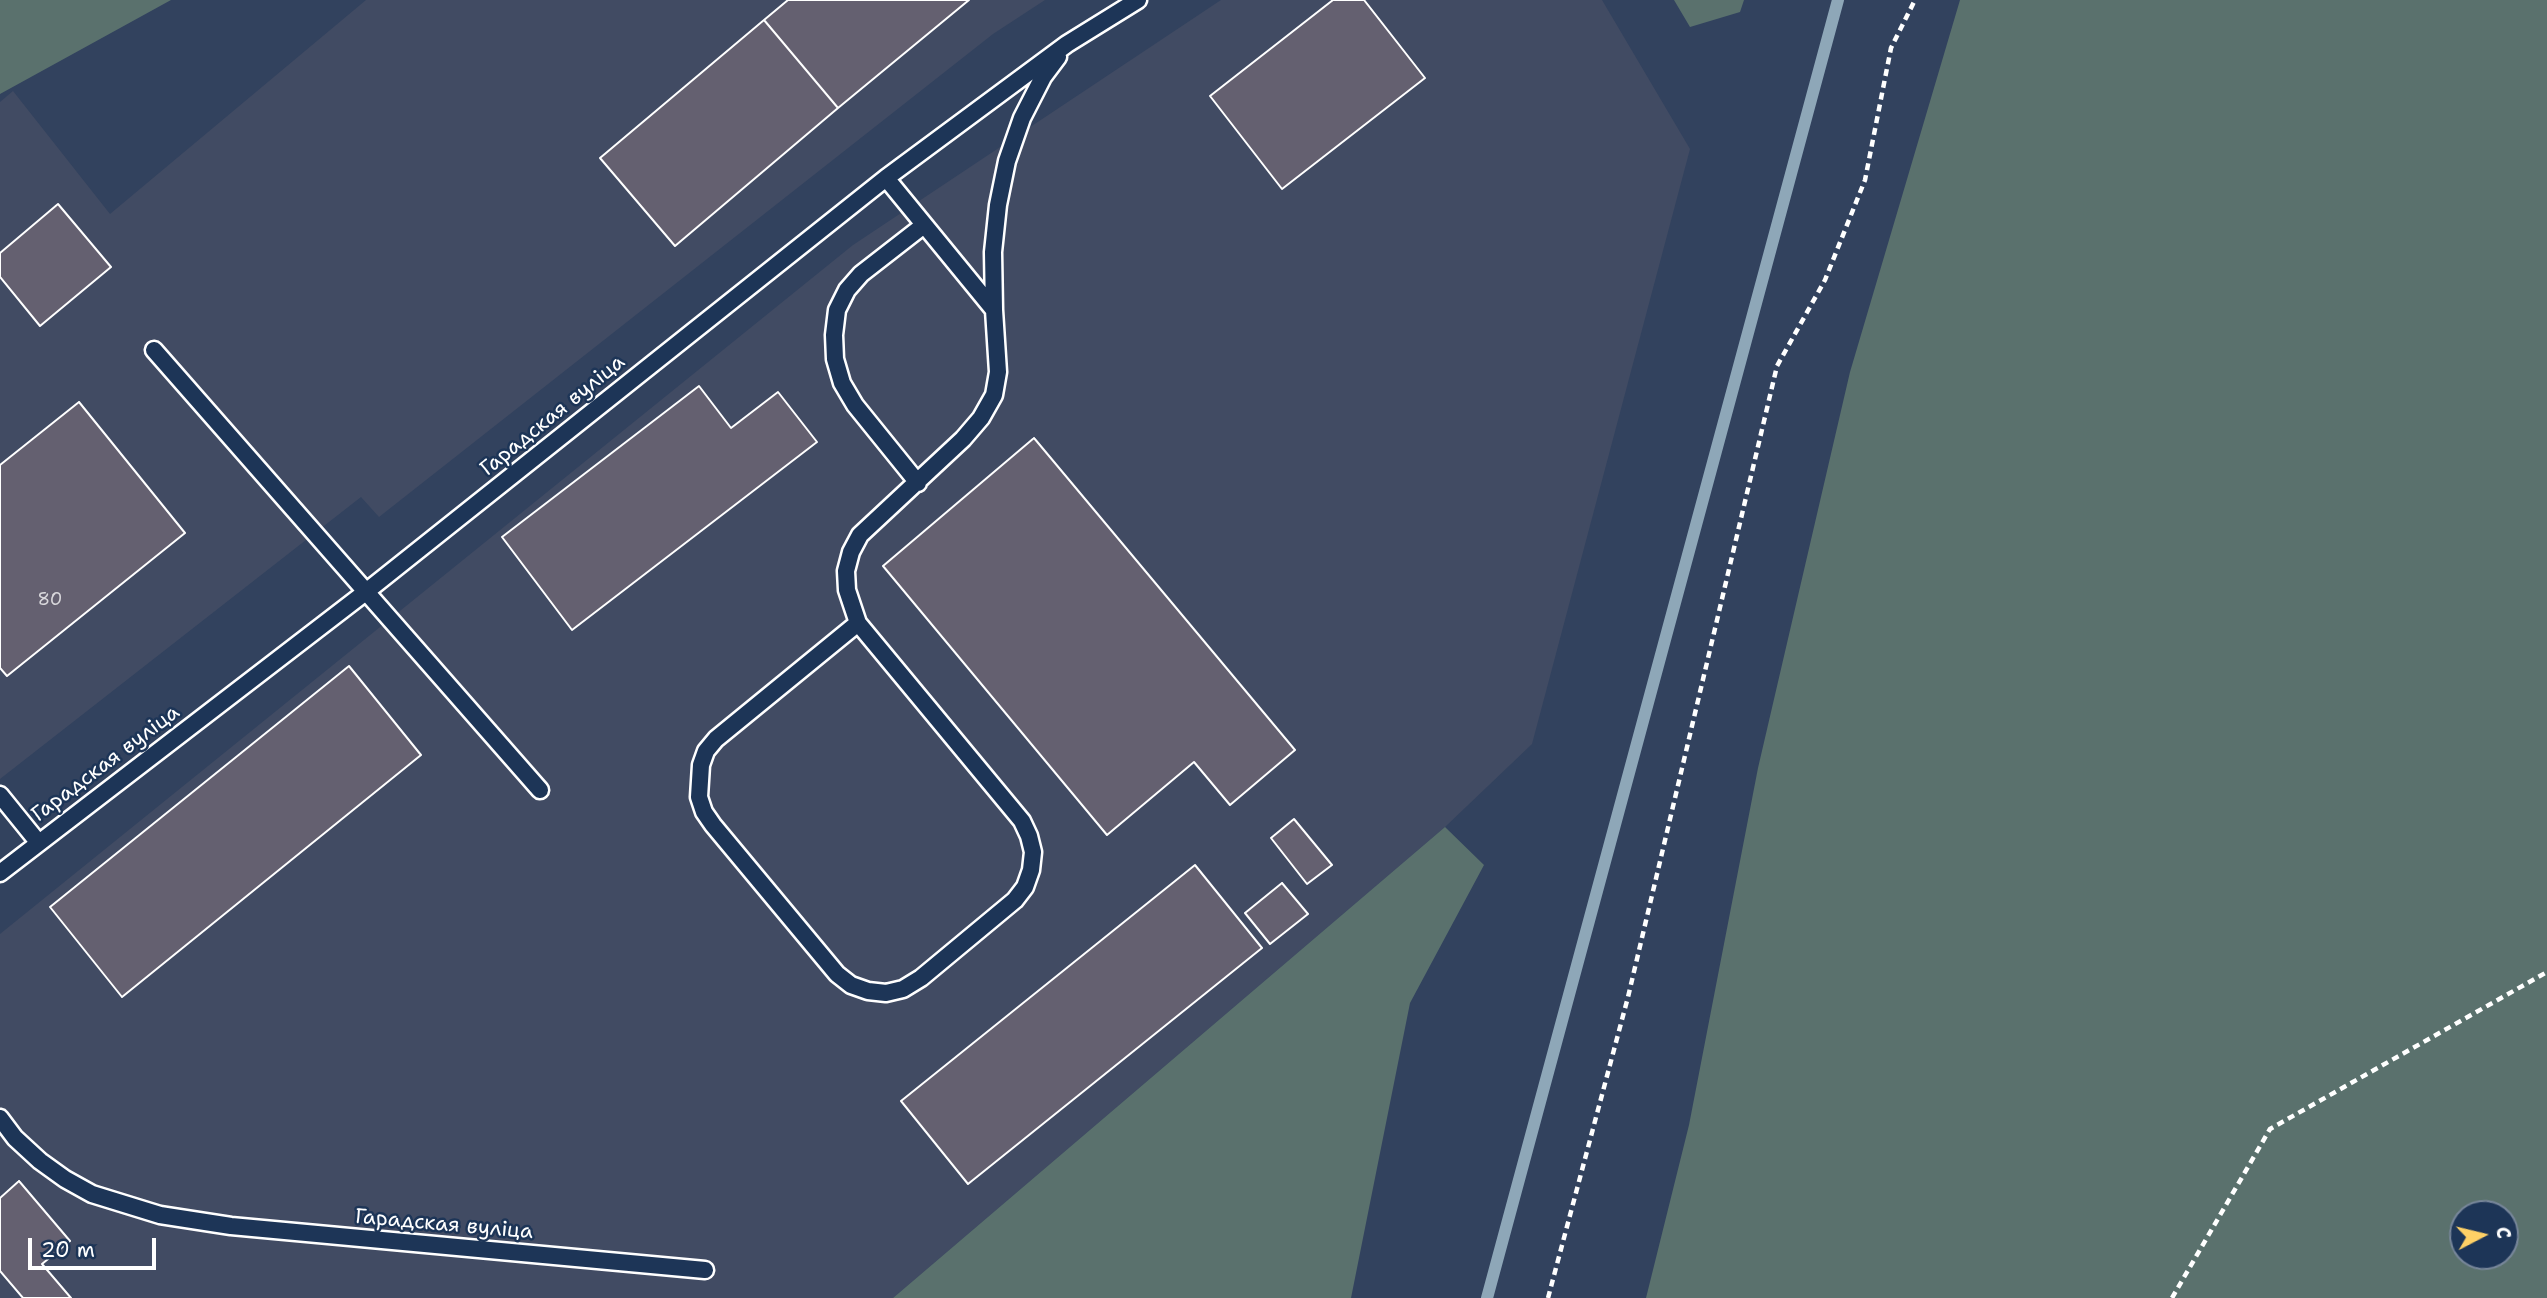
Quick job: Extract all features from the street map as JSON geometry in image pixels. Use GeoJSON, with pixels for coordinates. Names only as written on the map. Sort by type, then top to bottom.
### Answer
{"type":"FeatureCollection","features":[{"type":"Feature","properties":{"kind":"lane","name":"Гарадская вуліца"},"geometry":{"type":"LineString","coordinates":[[0,873],[367,591],[886,178],[1068,44],[1138,0]]}},
{"type":"Feature","properties":{"kind":"lane"},"geometry":{"type":"LineString","coordinates":[[858,623],[716,739],[706,751],[701,765],[699,797],[704,812],[713,825],[837,974],[851,985],[886,993],[903,989],[920,978],[1015,900],[1025,887],[1031,870],[1032,852],[1022,821],[858,623],[847,590],[846,571],[851,552],[860,535],[963,439],[981,418],[994,395],[998,372],[993,252],[998,205],[1007,161],[1022,118],[1038,87],[1068,44]]}},
{"type":"Feature","properties":{"kind":"lane"},"geometry":{"type":"LineString","coordinates":[[886,178],[994,310]]}},
{"type":"Feature","properties":{"kind":"lane"},"geometry":{"type":"LineString","coordinates":[[918,482],[855,405],[842,383],[835,359],[834,335],[837,310],[861,274],[924,225]]}},
{"type":"Feature","properties":{"kind":"lane"},"geometry":{"type":"LineString","coordinates":[[154,349],[540,790]]}},
{"type":"Feature","properties":{"kind":"lane"},"geometry":{"type":"LineString","coordinates":[[0,795],[38,842]]}},
{"type":"Feature","properties":{"kind":"lane","name":"Гарадская вуліца"},"geometry":{"type":"LineString","coordinates":[[0,1118],[15,1138],[65,1179],[92,1194],[160,1215],[231,1226],[705,1270]]}},
{"type":"Feature","properties":{"kind":"path"},"geometry":{"type":"LineString","coordinates":[[1548,1298],[1628,997],[1777,366],[1825,280],[1865,180],[1891,48],[1915,0]]}},
{"type":"Feature","properties":{"kind":"path"},"geometry":{"type":"LineString","coordinates":[[2172,1298],[2270,1129],[2547,972]]}},
{"type":"Feature","properties":{"kind":"shaded area"},"geometry":{"type":"Polygon","coordinates":[[[366,0],[1045,0],[993,34],[379,517],[361,497],[0,779],[0,102],[13,91],[110,214],[366,0]]]}},
{"type":"Feature","properties":{"kind":"shaded area"},"geometry":{"type":"Polygon","coordinates":[[[1221,0],[1602,0],[1690,149],[1532,744],[1445,827],[893,1298],[0,1298],[0,934],[853,245],[1221,0]]]}},
{"type":"Feature","properties":{"kind":"green space"},"geometry":{"type":"Polygon","coordinates":[[[0,0],[171,0],[0,94],[0,0]]]}},
{"type":"Feature","properties":{"kind":"green space"},"geometry":{"type":"Polygon","coordinates":[[[1674,0],[1744,0],[1740,12],[1690,27],[1674,0]]]}},
{"type":"Feature","properties":{"kind":"green space"},"geometry":{"type":"Polygon","coordinates":[[[1960,0],[2547,0],[2547,1298],[1646,1298],[1689,1125],[1758,768],[1850,372],[1960,0]]]}},
{"type":"Feature","properties":{"kind":"green space"},"geometry":{"type":"Polygon","coordinates":[[[1445,827],[1484,865],[1410,1003],[1351,1298],[893,1298],[1445,827]]]}},
{"type":"Feature","properties":{"kind":"building"},"geometry":{"type":"Polygon","coordinates":[[[788,0],[969,0],[838,108],[764,20],[788,0]]]}},
{"type":"Feature","properties":{"kind":"building"},"geometry":{"type":"Polygon","coordinates":[[[1333,0],[1364,0],[1425,78],[1282,189],[1210,96],[1333,0]]]}},
{"type":"Feature","properties":{"kind":"building"},"geometry":{"type":"Polygon","coordinates":[[[764,20],[838,108],[675,246],[600,158],[764,20]]]}},
{"type":"Feature","properties":{"kind":"building"},"geometry":{"type":"Polygon","coordinates":[[[58,204],[111,267],[40,326],[0,277],[0,253],[58,204]]]}},
{"type":"Feature","properties":{"kind":"building"},"geometry":{"type":"Polygon","coordinates":[[[699,386],[731,428],[778,392],[817,442],[572,630],[502,537],[699,386]]]}},
{"type":"Feature","properties":{"kind":"building"},"geometry":{"type":"Polygon","coordinates":[[[79,402],[185,533],[7,676],[0,668],[0,465],[79,402]]]}},
{"type":"Feature","properties":{"kind":"building"},"geometry":{"type":"Polygon","coordinates":[[[1034,438],[1295,750],[1230,805],[1194,762],[1107,835],[883,566],[1034,438]]]}},
{"type":"Feature","properties":{"kind":"building"},"geometry":{"type":"Polygon","coordinates":[[[349,666],[421,755],[122,997],[50,907],[349,666]]]}},
{"type":"Feature","properties":{"kind":"building"},"geometry":{"type":"Polygon","coordinates":[[[1294,819],[1332,865],[1307,884],[1271,838],[1294,819]]]}},
{"type":"Feature","properties":{"kind":"building"},"geometry":{"type":"Polygon","coordinates":[[[1195,865],[1262,948],[968,1184],[901,1101],[1195,865]]]}},
{"type":"Feature","properties":{"kind":"building"},"geometry":{"type":"Polygon","coordinates":[[[1282,883],[1308,914],[1270,944],[1245,913],[1282,883]]]}},
{"type":"Feature","properties":{"kind":"building"},"geometry":{"type":"Polygon","coordinates":[[[19,1181],[70,1241],[42,1264],[71,1298],[23,1298],[0,1271],[0,1198],[19,1181]]]}},
{"type":"Feature","properties":{"kind":"waterway"},"geometry":{"type":"LineString","coordinates":[[1487,1298],[1838,0]]}}]}
